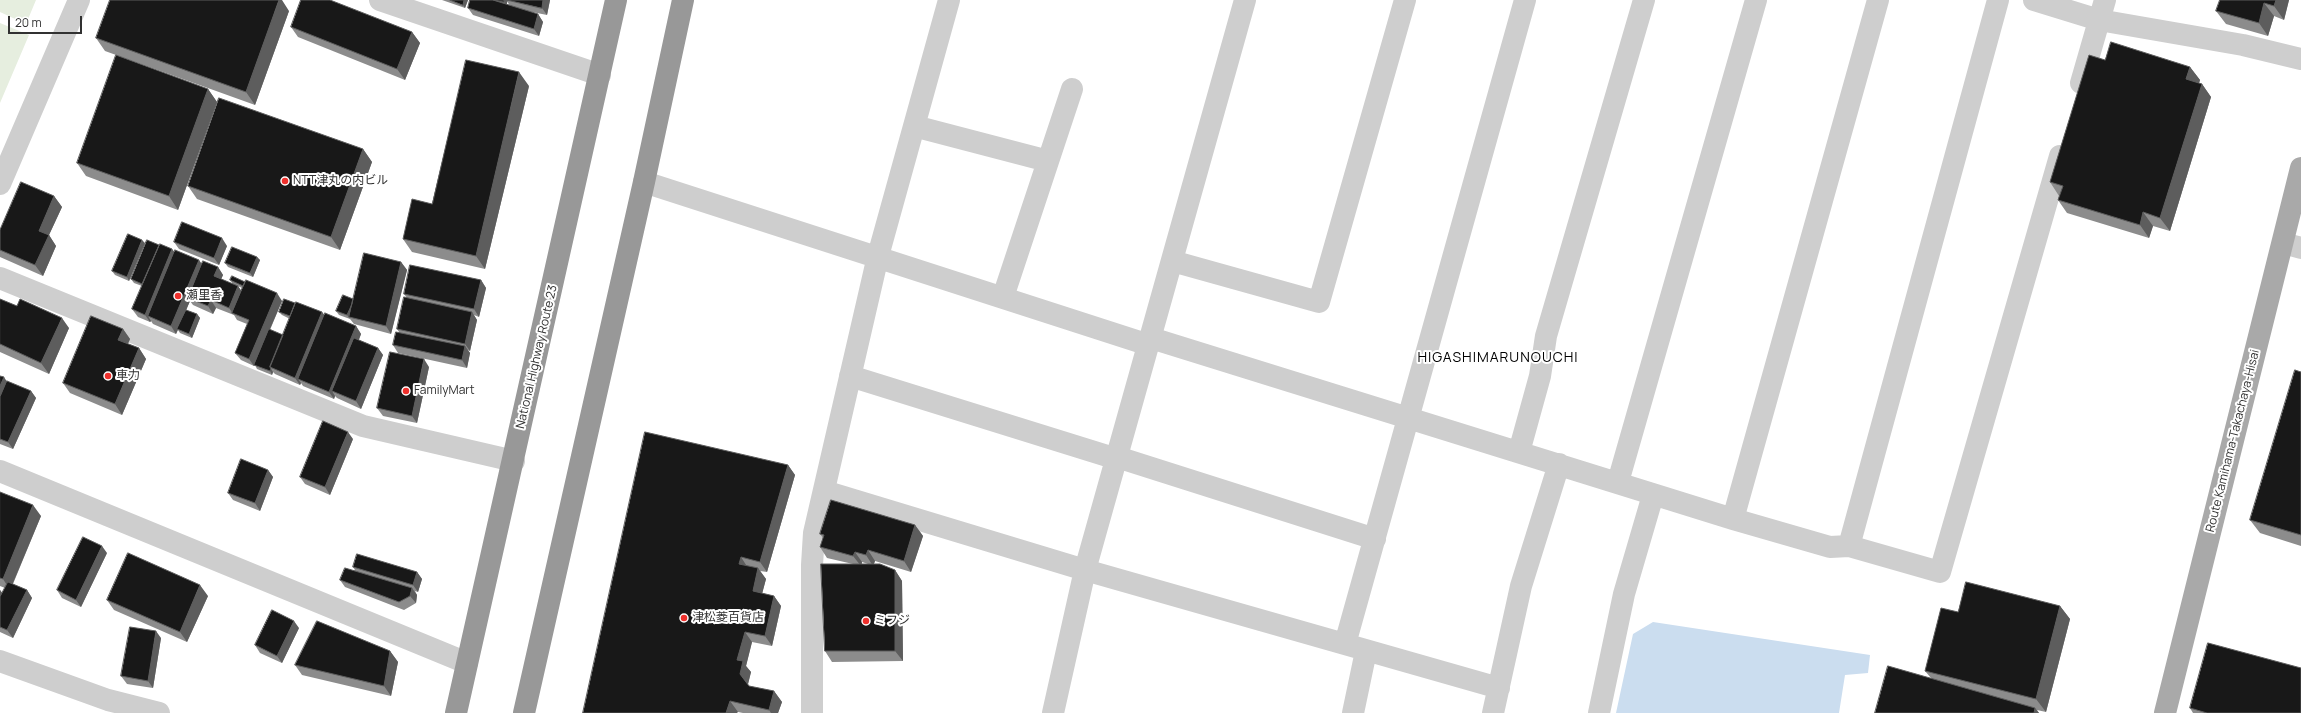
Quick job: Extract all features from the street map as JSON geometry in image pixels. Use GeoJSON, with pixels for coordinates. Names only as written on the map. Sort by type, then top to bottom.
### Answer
{"type":"FeatureCollection","features":[{"type":"Feature","properties":{"kind":"highway","name":"National Highway Route 23"},"geometry":{"type":"LineString","coordinates":[[456,713],[514,461],[616,0]]}},
{"type":"Feature","properties":{"kind":"highway"},"geometry":{"type":"LineString","coordinates":[[524,713],[644,182],[683,0]]}},
{"type":"Feature","properties":{"kind":"main road","name":"Route Kamihama-Takachaya-Hisai"},"geometry":{"type":"LineString","coordinates":[[2165,713],[2292,246],[2301,168]]}},
{"type":"Feature","properties":{"kind":"street"},"geometry":{"type":"LineString","coordinates":[[0,184],[8,141],[79,0]]}},
{"type":"Feature","properties":{"kind":"street"},"geometry":{"type":"LineString","coordinates":[[380,0],[600,75]]}},
{"type":"Feature","properties":{"kind":"street"},"geometry":{"type":"LineString","coordinates":[[812,713],[814,533],[878,256],[949,0]]}},
{"type":"Feature","properties":{"kind":"street"},"geometry":{"type":"LineString","coordinates":[[1053,713],[1085,570],[1245,0]]}},
{"type":"Feature","properties":{"kind":"street"},"geometry":{"type":"LineString","coordinates":[[1172,261],[1319,302],[1405,0]]}},
{"type":"Feature","properties":{"kind":"street"},"geometry":{"type":"LineString","coordinates":[[1345,644],[1525,0]]}},
{"type":"Feature","properties":{"kind":"street"},"geometry":{"type":"LineString","coordinates":[[1519,452],[1540,376],[1546,336],[1644,0]]}},
{"type":"Feature","properties":{"kind":"street"},"geometry":{"type":"LineString","coordinates":[[1618,482],[1756,0]]}},
{"type":"Feature","properties":{"kind":"street"},"geometry":{"type":"LineString","coordinates":[[1733,518],[1878,0]]}},
{"type":"Feature","properties":{"kind":"street"},"geometry":{"type":"LineString","coordinates":[[1849,546],[1998,0]]}},
{"type":"Feature","properties":{"kind":"street"},"geometry":{"type":"LineString","coordinates":[[2034,0],[2102,10],[2301,59]]}},
{"type":"Feature","properties":{"kind":"street"},"geometry":{"type":"LineString","coordinates":[[2075,104],[2102,10]]}},
{"type":"Feature","properties":{"kind":"street"},"geometry":{"type":"LineString","coordinates":[[1003,297],[1072,89]]}},
{"type":"Feature","properties":{"kind":"street"},"geometry":{"type":"LineString","coordinates":[[914,126],[1048,161]]}},
{"type":"Feature","properties":{"kind":"street"},"geometry":{"type":"LineString","coordinates":[[644,182],[1003,297],[1559,464],[1618,482],[1652,495],[1830,547],[1849,546],[1940,572],[2066,135]]}},
{"type":"Feature","properties":{"kind":"street"},"geometry":{"type":"LineString","coordinates":[[0,278],[363,426],[514,461]]}},
{"type":"Feature","properties":{"kind":"street"},"geometry":{"type":"LineString","coordinates":[[850,376],[1375,538]]}},
{"type":"Feature","properties":{"kind":"street"},"geometry":{"type":"LineString","coordinates":[[1493,713],[1521,586],[1559,464]]}},
{"type":"Feature","properties":{"kind":"street"},"geometry":{"type":"LineString","coordinates":[[0,471],[467,663]]}},
{"type":"Feature","properties":{"kind":"street"},"geometry":{"type":"LineString","coordinates":[[824,491],[1085,570],[1499,688]]}},
{"type":"Feature","properties":{"kind":"street"},"geometry":{"type":"LineString","coordinates":[[1599,713],[1624,594],[1652,495]]}},
{"type":"Feature","properties":{"kind":"street"},"geometry":{"type":"LineString","coordinates":[[1353,713],[1366,650]]}},
{"type":"Feature","properties":{"kind":"street"},"geometry":{"type":"LineString","coordinates":[[0,661],[106,707],[159,713]]}},
{"type":"Feature","properties":{"kind":"green space"},"geometry":{"type":"Polygon","coordinates":[[[0,0],[36,0],[26,24],[0,12],[0,0]]]}},
{"type":"Feature","properties":{"kind":"green space"},"geometry":{"type":"Polygon","coordinates":[[[0,23],[29,35],[0,103],[0,23]]]}},
{"type":"Feature","properties":{"kind":"water"},"geometry":{"type":"Polygon","coordinates":[[[1653,622],[1870,655],[1868,673],[1845,675],[1839,713],[1616,713],[1633,634],[1653,622]]]}},
{"type":"Feature","properties":{"kind":"building"},"geometry":{"type":"Polygon","coordinates":[[[110,0],[279,0],[246,92],[96,38],[110,0]]]}},
{"type":"Feature","properties":{"kind":"building"},"geometry":{"type":"Polygon","coordinates":[[[301,0],[330,0],[412,32],[397,69],[291,27],[301,0]]]}},
{"type":"Feature","properties":{"kind":"building"},"geometry":{"type":"Polygon","coordinates":[[[450,0],[464,0],[463,5],[450,0]]]}},
{"type":"Feature","properties":{"kind":"building"},"geometry":{"type":"Polygon","coordinates":[[[470,0],[493,0],[538,14],[534,29],[468,8],[470,0]]]}},
{"type":"Feature","properties":{"kind":"building"},"geometry":{"type":"Polygon","coordinates":[[[507,0],[543,0],[542,8],[507,0]]]}},
{"type":"Feature","properties":{"kind":"building"},"geometry":{"type":"Polygon","coordinates":[[[2220,0],[2276,0],[2274,6],[2264,3],[2259,23],[2216,11],[2220,0]]]}},
{"type":"Feature","properties":{"kind":"building"},"geometry":{"type":"Polygon","coordinates":[[[2111,42],[2190,67],[2186,79],[2202,84],[2160,218],[2143,212],[2140,225],[2058,200],[2063,186],[2050,182],[2089,55],[2105,60],[2111,42]]]}},
{"type":"Feature","properties":{"kind":"building"},"geometry":{"type":"Polygon","coordinates":[[[116,55],[208,89],[169,196],[77,163],[116,55]]]}},
{"type":"Feature","properties":{"kind":"building"},"geometry":{"type":"Polygon","coordinates":[[[466,60],[519,72],[476,256],[403,239],[412,199],[432,204],[466,60]]]}},
{"type":"Feature","properties":{"kind":"building","name":"NTT津丸の内ビル"},"geometry":{"type":"Polygon","coordinates":[[[219,98],[363,149],[331,237],[188,186],[219,98]]]}},
{"type":"Feature","properties":{"kind":"building"},"geometry":{"type":"Polygon","coordinates":[[[21,182],[54,196],[39,231],[49,235],[35,265],[0,250],[0,230],[21,182]]]}},
{"type":"Feature","properties":{"kind":"building"},"geometry":{"type":"Polygon","coordinates":[[[182,222],[222,238],[214,258],[174,242],[182,222]]]}},
{"type":"Feature","properties":{"kind":"building"},"geometry":{"type":"Polygon","coordinates":[[[128,234],[142,240],[127,277],[112,271],[128,234]]]}},
{"type":"Feature","properties":{"kind":"building"},"geometry":{"type":"Polygon","coordinates":[[[147,240],[159,245],[142,284],[131,279],[147,240]]]}},
{"type":"Feature","properties":{"kind":"building"},"geometry":{"type":"Polygon","coordinates":[[[160,244],[172,249],[145,315],[132,309],[160,244]]]}},
{"type":"Feature","properties":{"kind":"building"},"geometry":{"type":"Polygon","coordinates":[[[232,247],[257,257],[250,273],[225,263],[232,247]]]}},
{"type":"Feature","properties":{"kind":"building","name":"瀬里香"},"geometry":{"type":"Polygon","coordinates":[[[175,250],[199,260],[171,326],[148,316],[175,250]]]}},
{"type":"Feature","properties":{"kind":"building"},"geometry":{"type":"Polygon","coordinates":[[[364,253],[401,262],[386,326],[349,317],[364,253]]]}},
{"type":"Feature","properties":{"kind":"building"},"geometry":{"type":"Polygon","coordinates":[[[203,261],[218,267],[214,276],[238,286],[229,308],[211,300],[208,306],[188,298],[203,261]]]}},
{"type":"Feature","properties":{"kind":"building"},"geometry":{"type":"Polygon","coordinates":[[[410,265],[481,280],[474,309],[404,294],[410,265]]]}},
{"type":"Feature","properties":{"kind":"building"},"geometry":{"type":"Polygon","coordinates":[[[232,276],[245,282],[243,286],[230,280],[232,276]]]}},
{"type":"Feature","properties":{"kind":"building"},"geometry":{"type":"Polygon","coordinates":[[[246,280],[277,293],[249,359],[235,353],[249,320],[232,313],[246,280]]]}},
{"type":"Feature","properties":{"kind":"building"},"geometry":{"type":"Polygon","coordinates":[[[343,295],[353,299],[347,315],[336,311],[343,295]]]}},
{"type":"Feature","properties":{"kind":"building"},"geometry":{"type":"Polygon","coordinates":[[[404,297],[472,312],[465,344],[397,329],[404,297]]]}},
{"type":"Feature","properties":{"kind":"building"},"geometry":{"type":"Polygon","coordinates":[[[0,299],[17,306],[20,299],[62,318],[41,363],[0,344],[0,299]]]}},
{"type":"Feature","properties":{"kind":"building"},"geometry":{"type":"Polygon","coordinates":[[[284,299],[295,303],[290,316],[279,312],[284,299]]]}},
{"type":"Feature","properties":{"kind":"building"},"geometry":{"type":"Polygon","coordinates":[[[296,302],[322,312],[295,378],[270,367],[296,302]]]}},
{"type":"Feature","properties":{"kind":"building"},"geometry":{"type":"Polygon","coordinates":[[[186,310],[197,314],[189,334],[177,329],[186,310]]]}},
{"type":"Feature","properties":{"kind":"building"},"geometry":{"type":"Polygon","coordinates":[[[325,313],[356,326],[329,392],[298,379],[325,313]]]}},
{"type":"Feature","properties":{"kind":"building","name":"車力"},"geometry":{"type":"Polygon","coordinates":[[[91,316],[123,329],[118,340],[139,348],[115,404],[63,383],[91,316]]]}},
{"type":"Feature","properties":{"kind":"building"},"geometry":{"type":"Polygon","coordinates":[[[269,329],[283,335],[270,367],[270,371],[254,365],[269,329]]]}},
{"type":"Feature","properties":{"kind":"building"},"geometry":{"type":"Polygon","coordinates":[[[396,332],[465,346],[462,360],[393,345],[396,332]]]}},
{"type":"Feature","properties":{"kind":"building"},"geometry":{"type":"Polygon","coordinates":[[[354,338],[378,348],[356,401],[332,391],[354,338]]]}},
{"type":"Feature","properties":{"kind":"building","name":"FamilyMart"},"geometry":{"type":"Polygon","coordinates":[[[390,352],[424,359],[412,416],[377,408],[390,352]]]}},
{"type":"Feature","properties":{"kind":"building"},"geometry":{"type":"Polygon","coordinates":[[[2295,370],[2301,372],[2301,535],[2250,520],[2295,370]]]}},
{"type":"Feature","properties":{"kind":"building"},"geometry":{"type":"Polygon","coordinates":[[[0,376],[4,377],[0,386],[0,376]]]}},
{"type":"Feature","properties":{"kind":"building"},"geometry":{"type":"Polygon","coordinates":[[[7,381],[31,391],[8,442],[0,439],[0,397],[7,381]]]}},
{"type":"Feature","properties":{"kind":"building"},"geometry":{"type":"Polygon","coordinates":[[[323,421],[348,432],[325,487],[300,477],[323,421]]]}},
{"type":"Feature","properties":{"kind":"building"},"geometry":{"type":"Polygon","coordinates":[[[645,432],[788,465],[760,562],[741,557],[739,564],[758,568],[753,591],[774,596],[765,636],[745,632],[737,660],[743,661],[740,674],[749,686],[774,691],[769,710],[730,701],[726,713],[583,713],[645,432]]]}},
{"type":"Feature","properties":{"kind":"building"},"geometry":{"type":"Polygon","coordinates":[[[241,459],[268,470],[255,503],[228,493],[241,459]]]}},
{"type":"Feature","properties":{"kind":"building"},"geometry":{"type":"Polygon","coordinates":[[[0,492],[33,505],[3,579],[0,578],[0,492]]]}},
{"type":"Feature","properties":{"kind":"building"},"geometry":{"type":"Polygon","coordinates":[[[831,500],[915,525],[904,561],[868,550],[866,555],[855,552],[853,556],[820,547],[824,535],[820,534],[831,500]]]}},
{"type":"Feature","properties":{"kind":"building"},"geometry":{"type":"Polygon","coordinates":[[[83,537],[102,546],[76,600],[57,590],[83,537]]]}},
{"type":"Feature","properties":{"kind":"building"},"geometry":{"type":"Polygon","coordinates":[[[128,553],[200,585],[180,632],[107,600],[128,553]]]}},
{"type":"Feature","properties":{"kind":"building"},"geometry":{"type":"Polygon","coordinates":[[[357,554],[417,572],[413,585],[353,567],[357,554]]]}},
{"type":"Feature","properties":{"kind":"building","name":"ミフジ"},"geometry":{"type":"Polygon","coordinates":[[[821,564],[880,564],[895,570],[895,651],[825,651],[821,564]]]}},
{"type":"Feature","properties":{"kind":"building"},"geometry":{"type":"Polygon","coordinates":[[[345,568],[412,588],[410,596],[399,602],[340,580],[345,568]]]}},
{"type":"Feature","properties":{"kind":"building"},"geometry":{"type":"Polygon","coordinates":[[[8,582],[27,590],[7,630],[0,627],[0,597],[8,582]]]}},
{"type":"Feature","properties":{"kind":"building"},"geometry":{"type":"Polygon","coordinates":[[[1966,582],[2060,606],[2036,699],[1925,671],[1941,608],[1958,612],[1966,582]]]}},
{"type":"Feature","properties":{"kind":"building"},"geometry":{"type":"Polygon","coordinates":[[[272,610],[294,621],[277,656],[255,645],[272,610]]]}},
{"type":"Feature","properties":{"kind":"building"},"geometry":{"type":"Polygon","coordinates":[[[317,621],[390,651],[384,686],[295,665],[317,621]]]}},
{"type":"Feature","properties":{"kind":"building"},"geometry":{"type":"Polygon","coordinates":[[[130,627],[156,631],[148,681],[121,676],[130,627]]]}},
{"type":"Feature","properties":{"kind":"building"},"geometry":{"type":"Polygon","coordinates":[[[2208,643],[2301,668],[2301,713],[2207,713],[2190,708],[2208,643]]]}},
{"type":"Feature","properties":{"kind":"building"},"geometry":{"type":"Polygon","coordinates":[[[1888,666],[2035,708],[2034,713],[1875,713],[1888,666]]]}},
{"type":"Feature","properties":{"kind":"place","name":"NTT津丸の内ビル"},"geometry":{"type":"Point","coordinates":[285,181]}},
{"type":"Feature","properties":{"kind":"place","name":"瀬里香"},"geometry":{"type":"Point","coordinates":[178,296]}},
{"type":"Feature","properties":{"kind":"place","name":"車力"},"geometry":{"type":"Point","coordinates":[108,376]}},
{"type":"Feature","properties":{"kind":"place","name":"FamilyMart"},"geometry":{"type":"Point","coordinates":[406,391]}},
{"type":"Feature","properties":{"kind":"place","name":"津松菱百貨店"},"geometry":{"type":"Point","coordinates":[684,618]}},
{"type":"Feature","properties":{"kind":"place","name":"ミフジ"},"geometry":{"type":"Point","coordinates":[866,621]}},
{"type":"Feature","properties":{"kind":"district","name":"HIGASHIMARUNOUCHI"},"geometry":{"type":"Point","coordinates":[1498,358]}}]}
